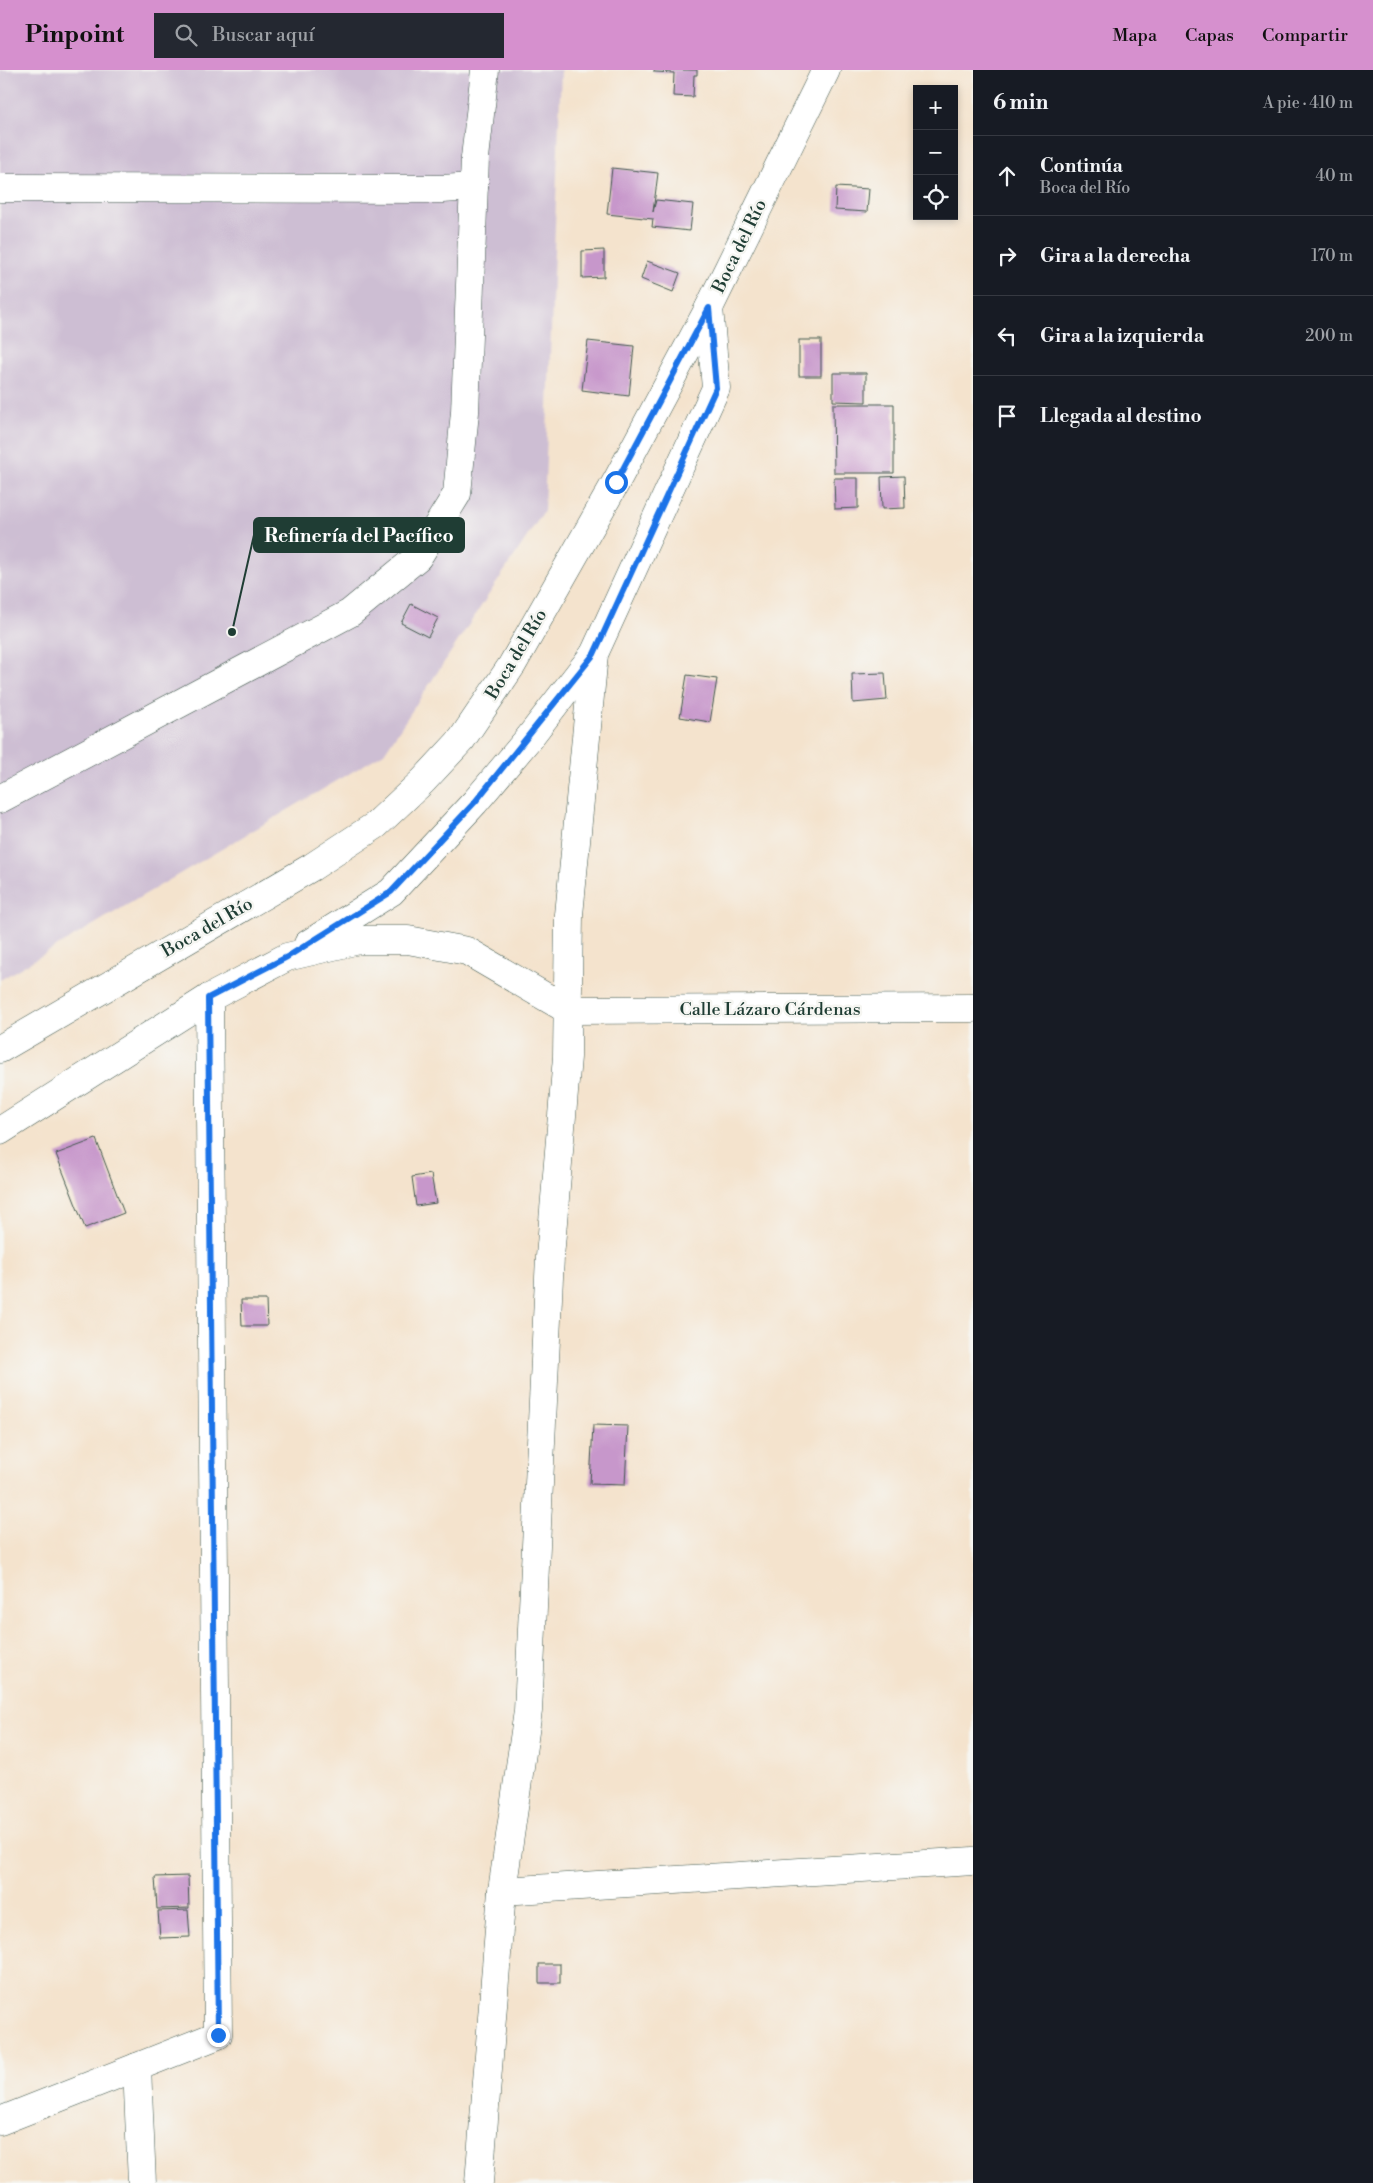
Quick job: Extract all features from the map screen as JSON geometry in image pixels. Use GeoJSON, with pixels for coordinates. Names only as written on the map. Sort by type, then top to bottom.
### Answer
{"type":"FeatureCollection","features":[{"type":"Feature","properties":{"kind":"street"},"geometry":{"type":"LineString","coordinates":[[0,799],[350,613],[418,557],[457,494],[465,412],[474,187],[485,70]]}},
{"type":"Feature","properties":{"kind":"street","name":"Boca del Río"},"geometry":{"type":"LineString","coordinates":[[0,1050],[312,867],[376,825],[423,781],[462,739],[512,665],[616,482],[709,308],[826,70]]}},
{"type":"Feature","properties":{"kind":"street"},"geometry":{"type":"LineString","coordinates":[[0,188],[442,189],[474,187]]}},
{"type":"Feature","properties":{"kind":"street"},"geometry":{"type":"LineString","coordinates":[[0,1131],[208,998],[287,957],[391,892],[475,802],[594,654],[716,388],[709,308]]}},
{"type":"Feature","properties":{"kind":"street"},"geometry":{"type":"LineString","coordinates":[[480,2183],[502,1892],[528,1711],[550,1257],[567,1057],[569,915],[594,654]]}},
{"type":"Feature","properties":{"kind":"street"},"geometry":{"type":"LineString","coordinates":[[287,957],[359,940],[408,940],[467,951],[568,1010]]}},
{"type":"Feature","properties":{"kind":"street"},"geometry":{"type":"LineString","coordinates":[[0,2121],[218,2035],[208,998]]}},
{"type":"Feature","properties":{"kind":"street","name":"Calle Lázaro Cárdenas"},"geometry":{"type":"LineString","coordinates":[[568,1010],[973,1008]]}},
{"type":"Feature","properties":{"kind":"street"},"geometry":{"type":"LineString","coordinates":[[502,1892],[973,1861]]}},
{"type":"Feature","properties":{"kind":"street"},"geometry":{"type":"LineString","coordinates":[[137,2067],[142,2183]]}},
{"type":"Feature","properties":{"kind":"shaded area"},"geometry":{"type":"Polygon","coordinates":[[[0,70],[561,70],[544,511],[384,753],[0,980],[0,70]]]}},
{"type":"Feature","properties":{"kind":"building"},"geometry":{"type":"Polygon","coordinates":[[[654,70],[697,70],[697,75],[694,75],[693,97],[673,96],[674,73],[654,72],[654,70]]]}},
{"type":"Feature","properties":{"kind":"building"},"geometry":{"type":"Polygon","coordinates":[[[612,168],[658,173],[653,212],[656,200],[693,204],[690,231],[652,227],[653,219],[607,214],[612,168]]]}},
{"type":"Feature","properties":{"kind":"building"},"geometry":{"type":"Polygon","coordinates":[[[836,187],[869,189],[867,212],[835,210],[836,187]]]}},
{"type":"Feature","properties":{"kind":"building"},"geometry":{"type":"Polygon","coordinates":[[[604,250],[604,277],[582,278],[582,251],[604,250]]]}},
{"type":"Feature","properties":{"kind":"building"},"geometry":{"type":"Polygon","coordinates":[[[647,261],[680,273],[673,292],[641,279],[647,261]]]}},
{"type":"Feature","properties":{"kind":"building"},"geometry":{"type":"Polygon","coordinates":[[[799,340],[821,340],[821,376],[799,376],[799,340]]]}},
{"type":"Feature","properties":{"kind":"building"},"geometry":{"type":"Polygon","coordinates":[[[588,341],[634,346],[629,396],[582,390],[588,341]]]}},
{"type":"Feature","properties":{"kind":"building"},"geometry":{"type":"Polygon","coordinates":[[[833,373],[866,373],[866,402],[833,401],[833,373]]]}},
{"type":"Feature","properties":{"kind":"building"},"geometry":{"type":"Polygon","coordinates":[[[833,404],[894,404],[894,473],[834,473],[833,404]]]}},
{"type":"Feature","properties":{"kind":"building"},"geometry":{"type":"Polygon","coordinates":[[[904,476],[905,508],[882,509],[881,477],[904,476]]]}},
{"type":"Feature","properties":{"kind":"building"},"geometry":{"type":"Polygon","coordinates":[[[834,478],[858,478],[858,508],[835,509],[834,478]]]}},
{"type":"Feature","properties":{"kind":"building"},"geometry":{"type":"Polygon","coordinates":[[[411,604],[438,618],[428,637],[401,623],[411,604]]]}},
{"type":"Feature","properties":{"kind":"building"},"geometry":{"type":"Polygon","coordinates":[[[885,673],[887,700],[853,703],[852,674],[885,673]]]}},
{"type":"Feature","properties":{"kind":"building"},"geometry":{"type":"Polygon","coordinates":[[[687,675],[717,679],[710,722],[680,717],[687,675]]]}},
{"type":"Feature","properties":{"kind":"building"},"geometry":{"type":"Polygon","coordinates":[[[96,1139],[124,1213],[85,1228],[56,1154],[96,1139]]]}},
{"type":"Feature","properties":{"kind":"building"},"geometry":{"type":"Polygon","coordinates":[[[431,1174],[436,1203],[416,1206],[412,1177],[431,1174]]]}},
{"type":"Feature","properties":{"kind":"building"},"geometry":{"type":"Polygon","coordinates":[[[241,1300],[266,1300],[267,1326],[242,1326],[241,1300]]]}},
{"type":"Feature","properties":{"kind":"building"},"geometry":{"type":"Polygon","coordinates":[[[593,1425],[628,1426],[625,1485],[590,1484],[593,1425]]]}},
{"type":"Feature","properties":{"kind":"building"},"geometry":{"type":"Polygon","coordinates":[[[188,1876],[189,1908],[157,1909],[155,1877],[188,1876]]]}},
{"type":"Feature","properties":{"kind":"building"},"geometry":{"type":"Polygon","coordinates":[[[188,1910],[190,1937],[160,1938],[158,1911],[188,1910]]]}},
{"type":"Feature","properties":{"kind":"building"},"geometry":{"type":"Polygon","coordinates":[[[539,1964],[560,1964],[560,1983],[539,1983],[539,1964]]]}},
{"type":"Feature","properties":{"kind":"place","name":"Refinería del Pacífico"},"geometry":{"type":"Point","coordinates":[232,632]}},
{"type":"Feature","properties":{"kind":"route"},"geometry":{"type":"LineString","coordinates":[[218,2035],[208,998],[287,957],[391,892],[475,802],[529,738],[594,654],[716,388],[709,308],[616,482]]}}]}
